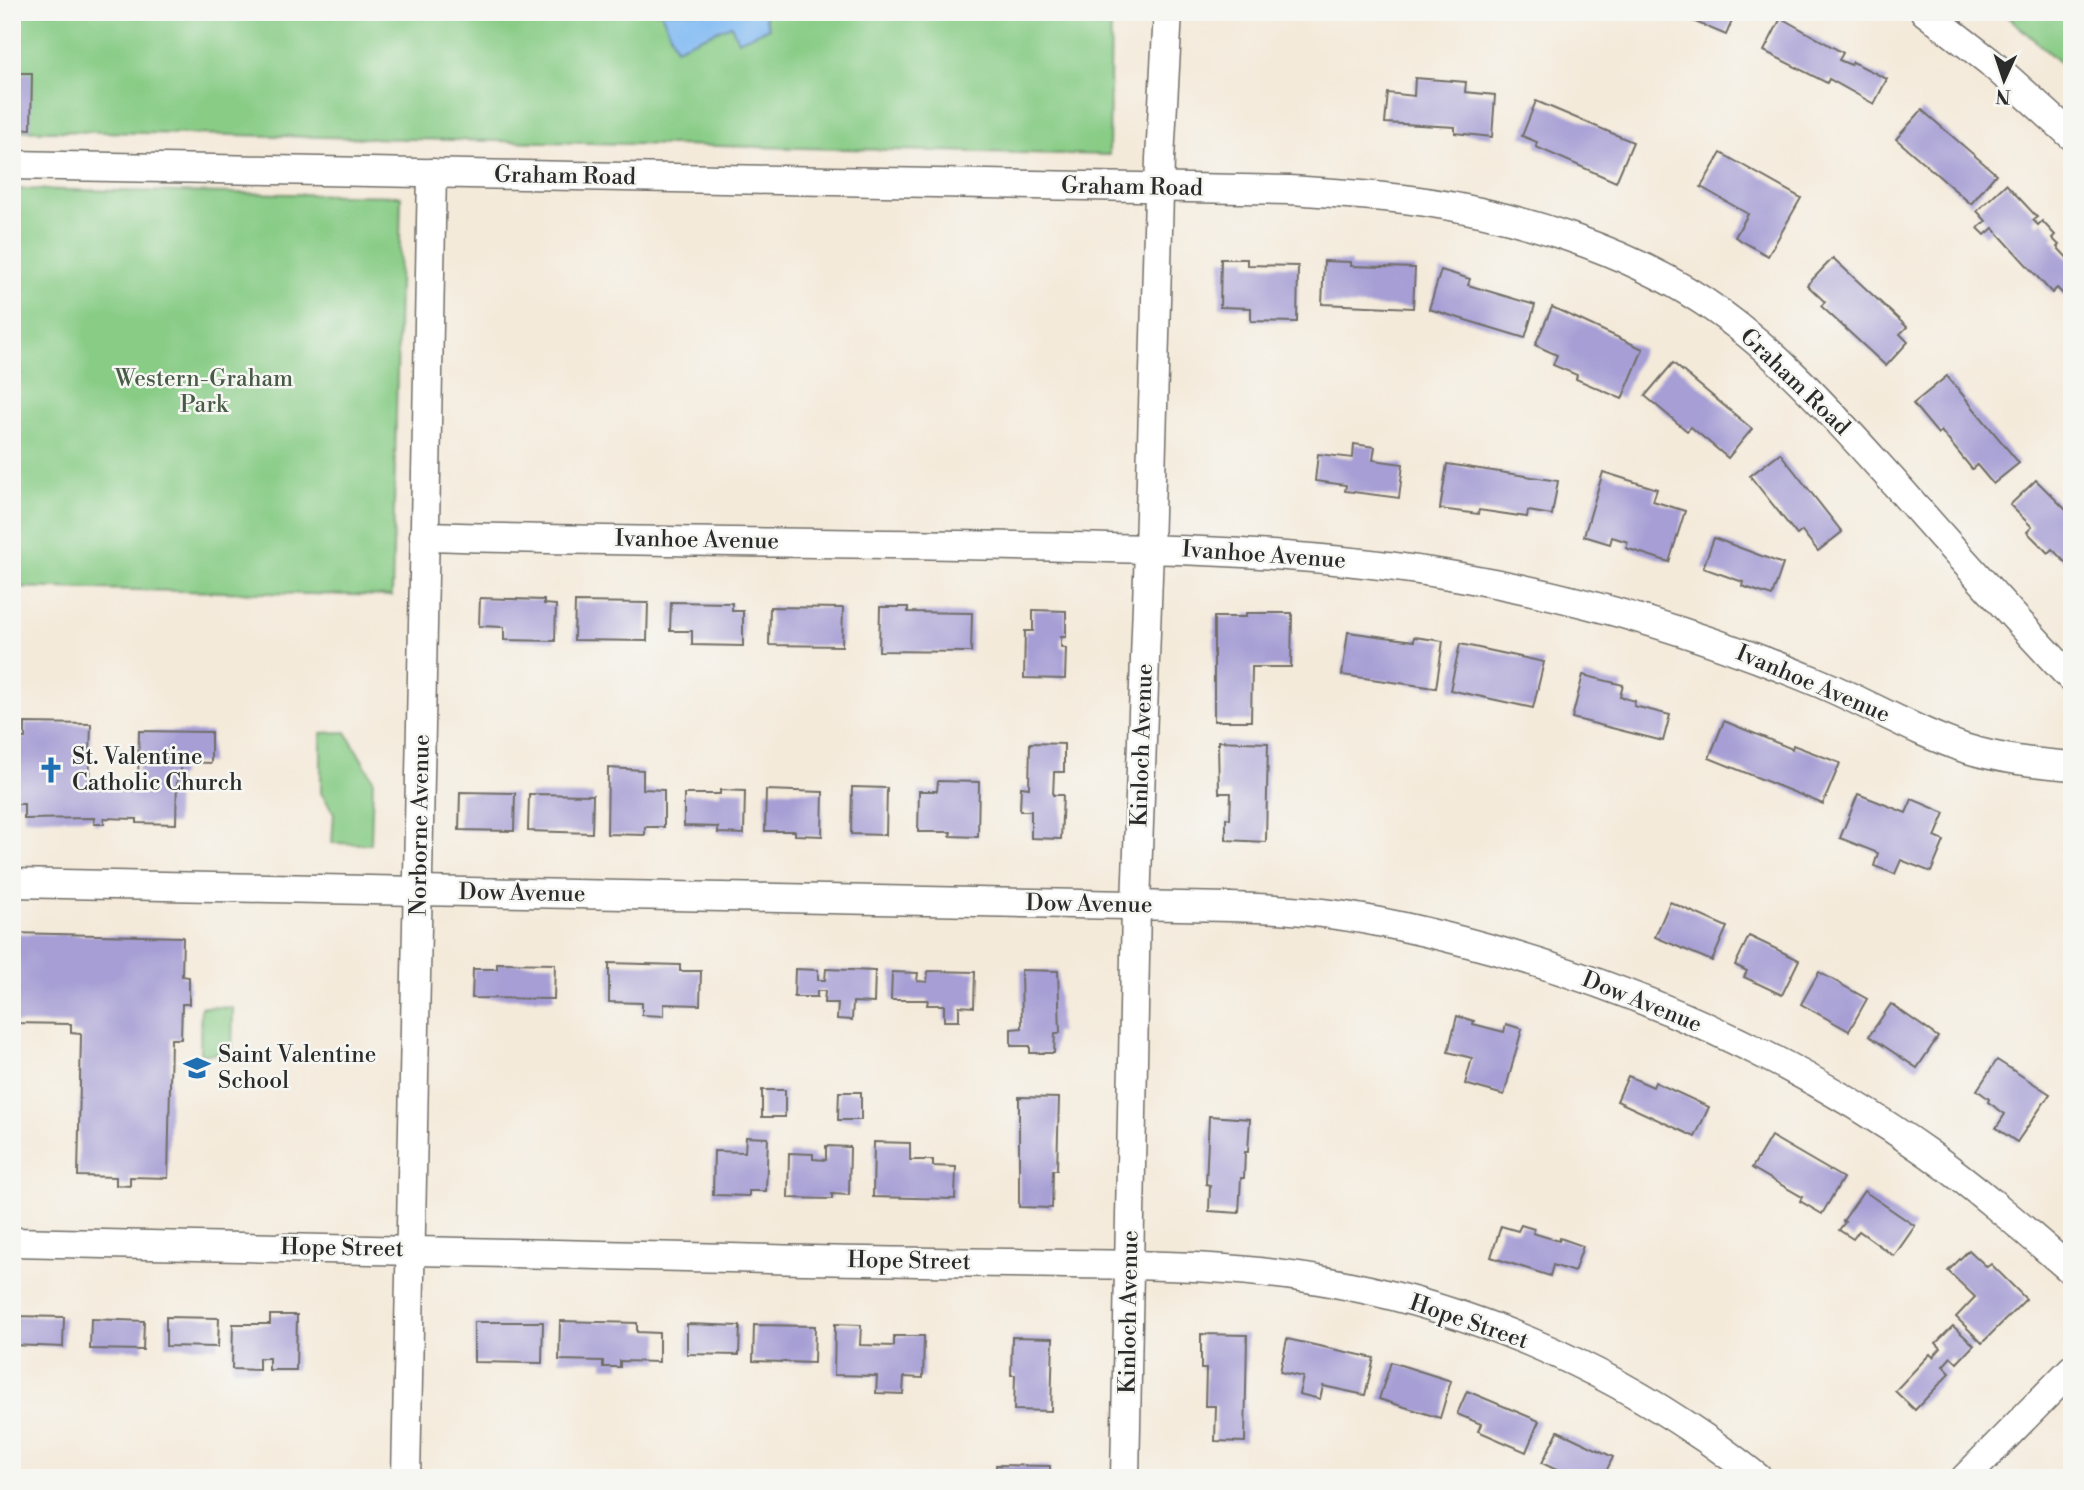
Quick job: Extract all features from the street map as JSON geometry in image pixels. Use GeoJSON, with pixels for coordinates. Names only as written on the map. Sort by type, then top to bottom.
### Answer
{"type":"FeatureCollection","features":[{"type":"Feature","properties":{"kind":"street","name":"Kinloch Avenue"},"geometry":{"type":"LineString","coordinates":[[1125,1478],[1136,905],[1159,187],[1168,12]]}},
{"type":"Feature","properties":{"kind":"street"},"geometry":{"type":"LineString","coordinates":[[1925,12],[1990,62],[2072,136]]}},
{"type":"Feature","properties":{"kind":"street","name":"Graham Road"},"geometry":{"type":"LineString","coordinates":[[12,165],[1303,191],[1425,201],[1478,211],[1543,229],[1656,274],[1703,301],[1748,334],[1813,393],[2072,679]]}},
{"type":"Feature","properties":{"kind":"street","name":"Norborne Avenue"},"geometry":{"type":"LineString","coordinates":[[406,1478],[432,173]]}},
{"type":"Feature","properties":{"kind":"street","name":"Ivanhoe Avenue"},"geometry":{"type":"LineString","coordinates":[[424,537],[1149,548],[1366,562],[1464,577],[1640,620],[1740,652],[1819,683],[1963,748],[2013,760],[2072,766]]}},
{"type":"Feature","properties":{"kind":"street","name":"Dow Avenue"},"geometry":{"type":"LineString","coordinates":[[12,883],[1283,909],[1394,924],[1537,962],[1654,1004],[1735,1040],[1864,1112],[1927,1153],[2001,1209],[2072,1271]]}},
{"type":"Feature","properties":{"kind":"street","name":"Hope Street"},"geometry":{"type":"LineString","coordinates":[[12,1242],[796,1260],[1130,1264],[1261,1272],[1345,1284],[1455,1314],[1553,1352],[1630,1391],[1700,1434],[1758,1478]]}},
{"type":"Feature","properties":{"kind":"street"},"geometry":{"type":"LineString","coordinates":[[1965,1478],[2072,1369]]}},
{"type":"Feature","properties":{"kind":"green space"},"geometry":{"type":"Polygon","coordinates":[[[12,12],[1111,12],[1109,155],[12,130],[12,12]]]}},
{"type":"Feature","properties":{"kind":"green space"},"geometry":{"type":"Polygon","coordinates":[[[2003,12],[2072,12],[2072,74],[2069,71],[2003,12]]]}},
{"type":"Feature","properties":{"kind":"green space","name":"Western-Graham Park"},"geometry":{"type":"Polygon","coordinates":[[[12,189],[401,196],[392,596],[12,587],[12,189]]]}},
{"type":"Feature","properties":{"kind":"green space"},"geometry":{"type":"Polygon","coordinates":[[[346,732],[373,779],[371,844],[332,843],[334,813],[321,793],[321,733],[346,732]]]}},
{"type":"Feature","properties":{"kind":"green space"},"geometry":{"type":"Polygon","coordinates":[[[201,1007],[233,1008],[232,1054],[200,1054],[201,1007]]]}},
{"type":"Feature","properties":{"kind":"water"},"geometry":{"type":"Polygon","coordinates":[[[661,12],[763,12],[769,28],[738,41],[731,25],[676,48],[661,12]]]}},
{"type":"Feature","properties":{"kind":"building"},"geometry":{"type":"Polygon","coordinates":[[[1672,12],[1736,12],[1726,35],[1672,12]]]}},
{"type":"Feature","properties":{"kind":"building"},"geometry":{"type":"Polygon","coordinates":[[[1781,18],[1843,53],[1839,60],[1851,65],[1853,62],[1887,79],[1874,104],[1829,79],[1827,83],[1764,51],[1781,18]]]}},
{"type":"Feature","properties":{"kind":"building"},"geometry":{"type":"Polygon","coordinates":[[[12,73],[32,73],[31,129],[12,128],[12,73]]]}},
{"type":"Feature","properties":{"kind":"building"},"geometry":{"type":"Polygon","coordinates":[[[1415,78],[1466,82],[1465,92],[1495,95],[1492,137],[1455,133],[1455,127],[1385,123],[1388,93],[1414,96],[1415,78]]]}},
{"type":"Feature","properties":{"kind":"building"},"geometry":{"type":"Polygon","coordinates":[[[1536,101],[1633,142],[1616,182],[1536,147],[1537,142],[1522,136],[1536,101]]]}},
{"type":"Feature","properties":{"kind":"building"},"geometry":{"type":"Polygon","coordinates":[[[1922,110],[1996,174],[1971,204],[1896,139],[1922,110]]]}},
{"type":"Feature","properties":{"kind":"building"},"geometry":{"type":"Polygon","coordinates":[[[1721,153],[1801,198],[1768,256],[1735,237],[1748,214],[1701,187],[1721,153]]]}},
{"type":"Feature","properties":{"kind":"building"},"geometry":{"type":"Polygon","coordinates":[[[2006,184],[2037,217],[2033,220],[2038,225],[2042,221],[2055,235],[2052,238],[2059,245],[2057,247],[2072,263],[2072,293],[2067,298],[2057,288],[2052,293],[1993,228],[1985,235],[1978,228],[1986,221],[1977,211],[2006,184]]]}},
{"type":"Feature","properties":{"kind":"building"},"geometry":{"type":"Polygon","coordinates":[[[1833,258],[1907,327],[1900,334],[1908,342],[1886,366],[1821,306],[1825,302],[1807,285],[1833,258]]]}},
{"type":"Feature","properties":{"kind":"building"},"geometry":{"type":"Polygon","coordinates":[[[1221,259],[1247,259],[1247,265],[1298,266],[1297,322],[1251,321],[1251,308],[1220,307],[1221,259]]]}},
{"type":"Feature","properties":{"kind":"building"},"geometry":{"type":"Polygon","coordinates":[[[1324,261],[1351,262],[1351,266],[1415,268],[1413,308],[1322,304],[1324,261]]]}},
{"type":"Feature","properties":{"kind":"building"},"geometry":{"type":"Polygon","coordinates":[[[1441,270],[1470,279],[1468,285],[1535,305],[1525,338],[1429,309],[1441,270]]]}},
{"type":"Feature","properties":{"kind":"building"},"geometry":{"type":"Polygon","coordinates":[[[1552,307],[1643,349],[1622,399],[1576,379],[1577,375],[1553,365],[1557,355],[1535,345],[1552,307]]]}},
{"type":"Feature","properties":{"kind":"building"},"geometry":{"type":"Polygon","coordinates":[[[1673,363],[1752,429],[1728,458],[1691,427],[1687,431],[1645,396],[1673,363]]]}},
{"type":"Feature","properties":{"kind":"building"},"geometry":{"type":"Polygon","coordinates":[[[1947,376],[2019,463],[1993,484],[1977,465],[1972,469],[1941,431],[1938,434],[1913,404],[1947,376]]]}},
{"type":"Feature","properties":{"kind":"building"},"geometry":{"type":"Polygon","coordinates":[[[1354,444],[1375,447],[1373,460],[1403,464],[1399,498],[1345,491],[1346,485],[1315,481],[1318,454],[1353,458],[1354,444]]]}},
{"type":"Feature","properties":{"kind":"building"},"geometry":{"type":"Polygon","coordinates":[[[1780,453],[1842,532],[1818,551],[1802,531],[1797,535],[1750,476],[1780,453]]]}},
{"type":"Feature","properties":{"kind":"building"},"geometry":{"type":"Polygon","coordinates":[[[1447,464],[1558,481],[1552,515],[1528,511],[1527,517],[1479,510],[1478,514],[1440,509],[1447,464]]]}},
{"type":"Feature","properties":{"kind":"building"},"geometry":{"type":"Polygon","coordinates":[[[1603,472],[1657,489],[1653,501],[1685,511],[1669,562],[1626,548],[1628,542],[1612,537],[1610,544],[1584,536],[1603,472]]]}},
{"type":"Feature","properties":{"kind":"building"},"geometry":{"type":"Polygon","coordinates":[[[2036,480],[2072,516],[2072,557],[2066,563],[2052,549],[2048,553],[2027,532],[2032,527],[2010,505],[2036,480]]]}},
{"type":"Feature","properties":{"kind":"building"},"geometry":{"type":"Polygon","coordinates":[[[1714,538],[1783,564],[1772,596],[1703,568],[1714,538]]]}},
{"type":"Feature","properties":{"kind":"building"},"geometry":{"type":"Polygon","coordinates":[[[480,598],[544,600],[544,604],[556,605],[555,641],[504,640],[504,627],[479,626],[480,598]]]}},
{"type":"Feature","properties":{"kind":"building"},"geometry":{"type":"Polygon","coordinates":[[[575,602],[648,603],[647,641],[574,640],[575,602]]]}},
{"type":"Feature","properties":{"kind":"building"},"geometry":{"type":"Polygon","coordinates":[[[671,602],[732,603],[732,611],[743,611],[743,646],[692,645],[692,631],[670,631],[671,602]]]}},
{"type":"Feature","properties":{"kind":"building"},"geometry":{"type":"Polygon","coordinates":[[[770,607],[843,608],[842,646],[769,645],[770,607]]]}},
{"type":"Feature","properties":{"kind":"building"},"geometry":{"type":"Polygon","coordinates":[[[880,607],[908,607],[908,612],[972,613],[971,652],[879,651],[880,607]]]}},
{"type":"Feature","properties":{"kind":"building"},"geometry":{"type":"Polygon","coordinates":[[[1033,610],[1066,611],[1066,637],[1061,637],[1061,647],[1066,648],[1065,679],[1024,678],[1025,631],[1033,631],[1033,610]]]}},
{"type":"Feature","properties":{"kind":"building"},"geometry":{"type":"Polygon","coordinates":[[[1246,613],[1292,613],[1291,667],[1252,667],[1251,721],[1214,721],[1214,617],[1246,617],[1246,613]]]}},
{"type":"Feature","properties":{"kind":"building"},"geometry":{"type":"Polygon","coordinates":[[[1348,632],[1414,641],[1414,637],[1443,641],[1436,688],[1342,675],[1348,632]]]}},
{"type":"Feature","properties":{"kind":"building"},"geometry":{"type":"Polygon","coordinates":[[[1460,644],[1544,662],[1533,708],[1450,690],[1460,644]]]}},
{"type":"Feature","properties":{"kind":"building"},"geometry":{"type":"Polygon","coordinates":[[[1583,675],[1623,685],[1620,697],[1635,701],[1634,706],[1670,715],[1663,741],[1572,718],[1583,675]]]}},
{"type":"Feature","properties":{"kind":"building"},"geometry":{"type":"Polygon","coordinates":[[[1724,721],[1792,749],[1793,745],[1840,763],[1823,804],[1709,758],[1724,721]]]}},
{"type":"Feature","properties":{"kind":"building","name":"St. Valentine Catholic Church"},"geometry":{"type":"Polygon","coordinates":[[[25,723],[91,724],[89,788],[138,789],[139,731],[211,732],[211,763],[181,762],[181,776],[177,777],[176,824],[137,823],[137,819],[104,818],[104,824],[94,824],[94,818],[24,819],[24,804],[12,804],[12,738],[25,738],[25,723]]]}},
{"type":"Feature","properties":{"kind":"building"},"geometry":{"type":"Polygon","coordinates":[[[1218,741],[1268,743],[1266,842],[1226,840],[1226,818],[1230,819],[1231,793],[1219,793],[1218,741]]]}},
{"type":"Feature","properties":{"kind":"building"},"geometry":{"type":"Polygon","coordinates":[[[1030,743],[1064,744],[1064,772],[1054,772],[1053,795],[1063,795],[1061,839],[1031,838],[1031,811],[1020,811],[1021,787],[1029,788],[1030,743]]]}},
{"type":"Feature","properties":{"kind":"building"},"geometry":{"type":"Polygon","coordinates":[[[608,768],[643,770],[643,789],[664,790],[664,827],[645,827],[645,835],[607,834],[608,768]]]}},
{"type":"Feature","properties":{"kind":"building"},"geometry":{"type":"Polygon","coordinates":[[[938,781],[979,782],[978,837],[950,836],[951,832],[918,832],[919,791],[937,791],[938,781]]]}},
{"type":"Feature","properties":{"kind":"building"},"geometry":{"type":"Polygon","coordinates":[[[852,787],[887,788],[886,835],[851,834],[852,787]]]}},
{"type":"Feature","properties":{"kind":"building"},"geometry":{"type":"Polygon","coordinates":[[[720,790],[745,791],[744,834],[718,833],[718,827],[684,826],[684,794],[720,794],[720,790]]]}},
{"type":"Feature","properties":{"kind":"building"},"geometry":{"type":"Polygon","coordinates":[[[766,790],[823,792],[822,836],[795,835],[795,831],[765,831],[766,790]]]}},
{"type":"Feature","properties":{"kind":"building"},"geometry":{"type":"Polygon","coordinates":[[[460,792],[515,793],[514,831],[459,830],[460,792]]]}},
{"type":"Feature","properties":{"kind":"building"},"geometry":{"type":"Polygon","coordinates":[[[529,794],[593,795],[592,833],[528,831],[529,794]]]}},
{"type":"Feature","properties":{"kind":"building"},"geometry":{"type":"Polygon","coordinates":[[[1858,794],[1906,813],[1912,799],[1945,813],[1935,837],[1944,841],[1931,872],[1901,860],[1895,874],[1874,866],[1878,853],[1840,838],[1858,794]]]}},
{"type":"Feature","properties":{"kind":"building"},"geometry":{"type":"Polygon","coordinates":[[[1670,902],[1727,927],[1712,961],[1655,937],[1670,902]]]}},
{"type":"Feature","properties":{"kind":"building","name":"Saint Valentine School"},"geometry":{"type":"Polygon","coordinates":[[[12,933],[183,937],[182,976],[189,977],[189,1004],[182,1004],[181,1039],[171,1039],[168,1178],[130,1177],[130,1186],[116,1185],[116,1177],[78,1176],[81,1034],[71,1033],[71,1024],[12,1023],[12,933]]]}},
{"type":"Feature","properties":{"kind":"building"},"geometry":{"type":"Polygon","coordinates":[[[1749,936],[1799,960],[1782,995],[1744,977],[1747,971],[1735,965],[1749,936]]]}},
{"type":"Feature","properties":{"kind":"building"},"geometry":{"type":"Polygon","coordinates":[[[497,963],[555,964],[554,999],[472,998],[473,969],[497,969],[497,963]]]}},
{"type":"Feature","properties":{"kind":"building"},"geometry":{"type":"Polygon","coordinates":[[[609,963],[680,965],[680,971],[701,971],[700,1005],[664,1004],[664,1016],[642,1015],[642,1003],[609,1002],[609,963]]]}},
{"type":"Feature","properties":{"kind":"building"},"geometry":{"type":"Polygon","coordinates":[[[795,969],[818,970],[818,980],[825,980],[826,969],[875,971],[874,1003],[853,1002],[852,1020],[837,1019],[838,1003],[824,1003],[825,991],[817,991],[817,997],[794,997],[795,969]]]}},
{"type":"Feature","properties":{"kind":"building"},"geometry":{"type":"Polygon","coordinates":[[[1021,970],[1058,971],[1060,1033],[1055,1033],[1054,1053],[1030,1053],[1030,1046],[1011,1046],[1011,1029],[1022,1028],[1021,970]]]}},
{"type":"Feature","properties":{"kind":"building"},"geometry":{"type":"Polygon","coordinates":[[[928,971],[975,972],[974,1007],[959,1006],[959,1021],[944,1021],[944,1005],[927,1005],[928,1000],[891,1000],[892,972],[918,973],[917,981],[927,982],[928,971]]]}},
{"type":"Feature","properties":{"kind":"building"},"geometry":{"type":"Polygon","coordinates":[[[1819,972],[1867,999],[1849,1031],[1801,1004],[1819,972]]]}},
{"type":"Feature","properties":{"kind":"building"},"geometry":{"type":"Polygon","coordinates":[[[1891,1004],[1938,1037],[1917,1068],[1869,1036],[1891,1004]]]}},
{"type":"Feature","properties":{"kind":"building"},"geometry":{"type":"Polygon","coordinates":[[[1457,1016],[1474,1021],[1473,1024],[1504,1032],[1506,1024],[1522,1029],[1504,1095],[1465,1084],[1472,1058],[1448,1052],[1457,1016]]]}},
{"type":"Feature","properties":{"kind":"building"},"geometry":{"type":"Polygon","coordinates":[[[1997,1060],[2050,1094],[2017,1142],[1996,1128],[2005,1114],[1977,1090],[1997,1060]]]}},
{"type":"Feature","properties":{"kind":"building"},"geometry":{"type":"Polygon","coordinates":[[[1628,1076],[1653,1087],[1655,1082],[1709,1107],[1695,1137],[1617,1101],[1628,1076]]]}},
{"type":"Feature","properties":{"kind":"building"},"geometry":{"type":"Polygon","coordinates":[[[762,1090],[785,1090],[785,1117],[762,1117],[762,1090]]]}},
{"type":"Feature","properties":{"kind":"building"},"geometry":{"type":"Polygon","coordinates":[[[839,1092],[861,1092],[861,1120],[838,1120],[839,1092]]]}},
{"type":"Feature","properties":{"kind":"building"},"geometry":{"type":"Polygon","coordinates":[[[1019,1097],[1059,1098],[1057,1170],[1053,1170],[1052,1208],[1019,1207],[1019,1097]]]}},
{"type":"Feature","properties":{"kind":"building"},"geometry":{"type":"Polygon","coordinates":[[[1209,1116],[1250,1119],[1239,1213],[1209,1211],[1210,1185],[1206,1184],[1209,1116]]]}},
{"type":"Feature","properties":{"kind":"building"},"geometry":{"type":"Polygon","coordinates":[[[1771,1136],[1843,1178],[1822,1214],[1800,1201],[1802,1197],[1752,1168],[1771,1136]]]}},
{"type":"Feature","properties":{"kind":"building"},"geometry":{"type":"Polygon","coordinates":[[[746,1137],[768,1138],[766,1191],[749,1191],[749,1196],[713,1195],[714,1151],[745,1152],[746,1137]]]}},
{"type":"Feature","properties":{"kind":"building"},"geometry":{"type":"Polygon","coordinates":[[[874,1142],[910,1143],[910,1160],[933,1160],[933,1166],[956,1167],[955,1199],[873,1197],[874,1142]]]}},
{"type":"Feature","properties":{"kind":"building"},"geometry":{"type":"Polygon","coordinates":[[[826,1146],[850,1147],[849,1195],[832,1194],[832,1199],[788,1198],[789,1153],[813,1154],[813,1159],[826,1160],[826,1146]]]}},
{"type":"Feature","properties":{"kind":"building"},"geometry":{"type":"Polygon","coordinates":[[[1864,1191],[1915,1226],[1894,1256],[1859,1231],[1853,1239],[1839,1230],[1864,1191]]]}},
{"type":"Feature","properties":{"kind":"building"},"geometry":{"type":"Polygon","coordinates":[[[1521,1225],[1534,1229],[1533,1233],[1583,1246],[1574,1272],[1553,1265],[1550,1276],[1491,1257],[1501,1226],[1518,1231],[1521,1225]]]}},
{"type":"Feature","properties":{"kind":"building"},"geometry":{"type":"Polygon","coordinates":[[[1969,1250],[1987,1267],[1991,1264],[2026,1299],[1982,1343],[1956,1317],[1975,1297],[1948,1271],[1969,1250]]]}},
{"type":"Feature","properties":{"kind":"building"},"geometry":{"type":"Polygon","coordinates":[[[270,1315],[297,1315],[296,1370],[269,1370],[269,1358],[259,1358],[259,1370],[232,1369],[233,1324],[270,1324],[270,1315]]]}},
{"type":"Feature","properties":{"kind":"building"},"geometry":{"type":"Polygon","coordinates":[[[12,1316],[64,1317],[63,1347],[12,1345],[12,1316]]]}},
{"type":"Feature","properties":{"kind":"building"},"geometry":{"type":"Polygon","coordinates":[[[166,1317],[219,1318],[218,1347],[166,1346],[166,1317]]]}},
{"type":"Feature","properties":{"kind":"building"},"geometry":{"type":"Polygon","coordinates":[[[91,1319],[144,1321],[143,1350],[90,1349],[91,1319]]]}},
{"type":"Feature","properties":{"kind":"building"},"geometry":{"type":"Polygon","coordinates":[[[560,1321],[637,1323],[637,1332],[659,1333],[659,1362],[620,1361],[620,1367],[603,1367],[603,1361],[559,1360],[560,1321]]]}},
{"type":"Feature","properties":{"kind":"building"},"geometry":{"type":"Polygon","coordinates":[[[474,1322],[543,1322],[542,1363],[474,1362],[474,1322]]]}},
{"type":"Feature","properties":{"kind":"building"},"geometry":{"type":"Polygon","coordinates":[[[687,1324],[740,1326],[739,1355],[687,1354],[687,1324]]]}},
{"type":"Feature","properties":{"kind":"building"},"geometry":{"type":"Polygon","coordinates":[[[835,1324],[861,1325],[860,1345],[894,1346],[894,1336],[924,1336],[923,1378],[904,1377],[903,1394],[876,1393],[877,1376],[834,1375],[835,1324]]]}},
{"type":"Feature","properties":{"kind":"building"},"geometry":{"type":"Polygon","coordinates":[[[754,1325],[815,1326],[814,1363],[753,1361],[754,1325]]]}},
{"type":"Feature","properties":{"kind":"building"},"geometry":{"type":"Polygon","coordinates":[[[1953,1326],[1974,1345],[1957,1363],[1951,1357],[1943,1366],[1950,1373],[1915,1410],[1895,1391],[1930,1354],[1933,1357],[1941,1348],[1936,1343],[1953,1326]]]}},
{"type":"Feature","properties":{"kind":"building"},"geometry":{"type":"Polygon","coordinates":[[[1201,1334],[1247,1335],[1245,1442],[1215,1441],[1216,1406],[1205,1406],[1206,1369],[1201,1369],[1201,1334]]]}},
{"type":"Feature","properties":{"kind":"building"},"geometry":{"type":"Polygon","coordinates":[[[1012,1337],[1053,1338],[1051,1411],[1014,1410],[1012,1337]]]}},
{"type":"Feature","properties":{"kind":"building"},"geometry":{"type":"Polygon","coordinates":[[[1287,1339],[1374,1358],[1365,1395],[1323,1386],[1320,1399],[1299,1394],[1303,1377],[1280,1372],[1287,1339]]]}},
{"type":"Feature","properties":{"kind":"building"},"geometry":{"type":"Polygon","coordinates":[[[1391,1362],[1451,1381],[1440,1418],[1379,1399],[1391,1362]]]}},
{"type":"Feature","properties":{"kind":"building"},"geometry":{"type":"Polygon","coordinates":[[[1467,1391],[1539,1421],[1526,1452],[1478,1431],[1481,1424],[1457,1414],[1467,1391]]]}},
{"type":"Feature","properties":{"kind":"building"},"geometry":{"type":"Polygon","coordinates":[[[1558,1431],[1613,1457],[1603,1478],[1573,1478],[1542,1463],[1558,1431]]]}},
{"type":"Feature","properties":{"kind":"building"},"geometry":{"type":"Polygon","coordinates":[[[996,1465],[1050,1466],[1050,1478],[996,1478],[996,1465]]]}},
{"type":"Feature","properties":{"kind":"building"},"geometry":{"type":"Polygon","coordinates":[[[1193,1473],[1231,1474],[1231,1478],[1193,1478],[1193,1473]]]}},
{"type":"Feature","properties":{"kind":"place","name":"St. Valentine Catholic Church"},"geometry":{"type":"Point","coordinates":[51,770]}},
{"type":"Feature","properties":{"kind":"place","name":"Saint Valentine School"},"geometry":{"type":"Point","coordinates":[197,1068]}}]}
